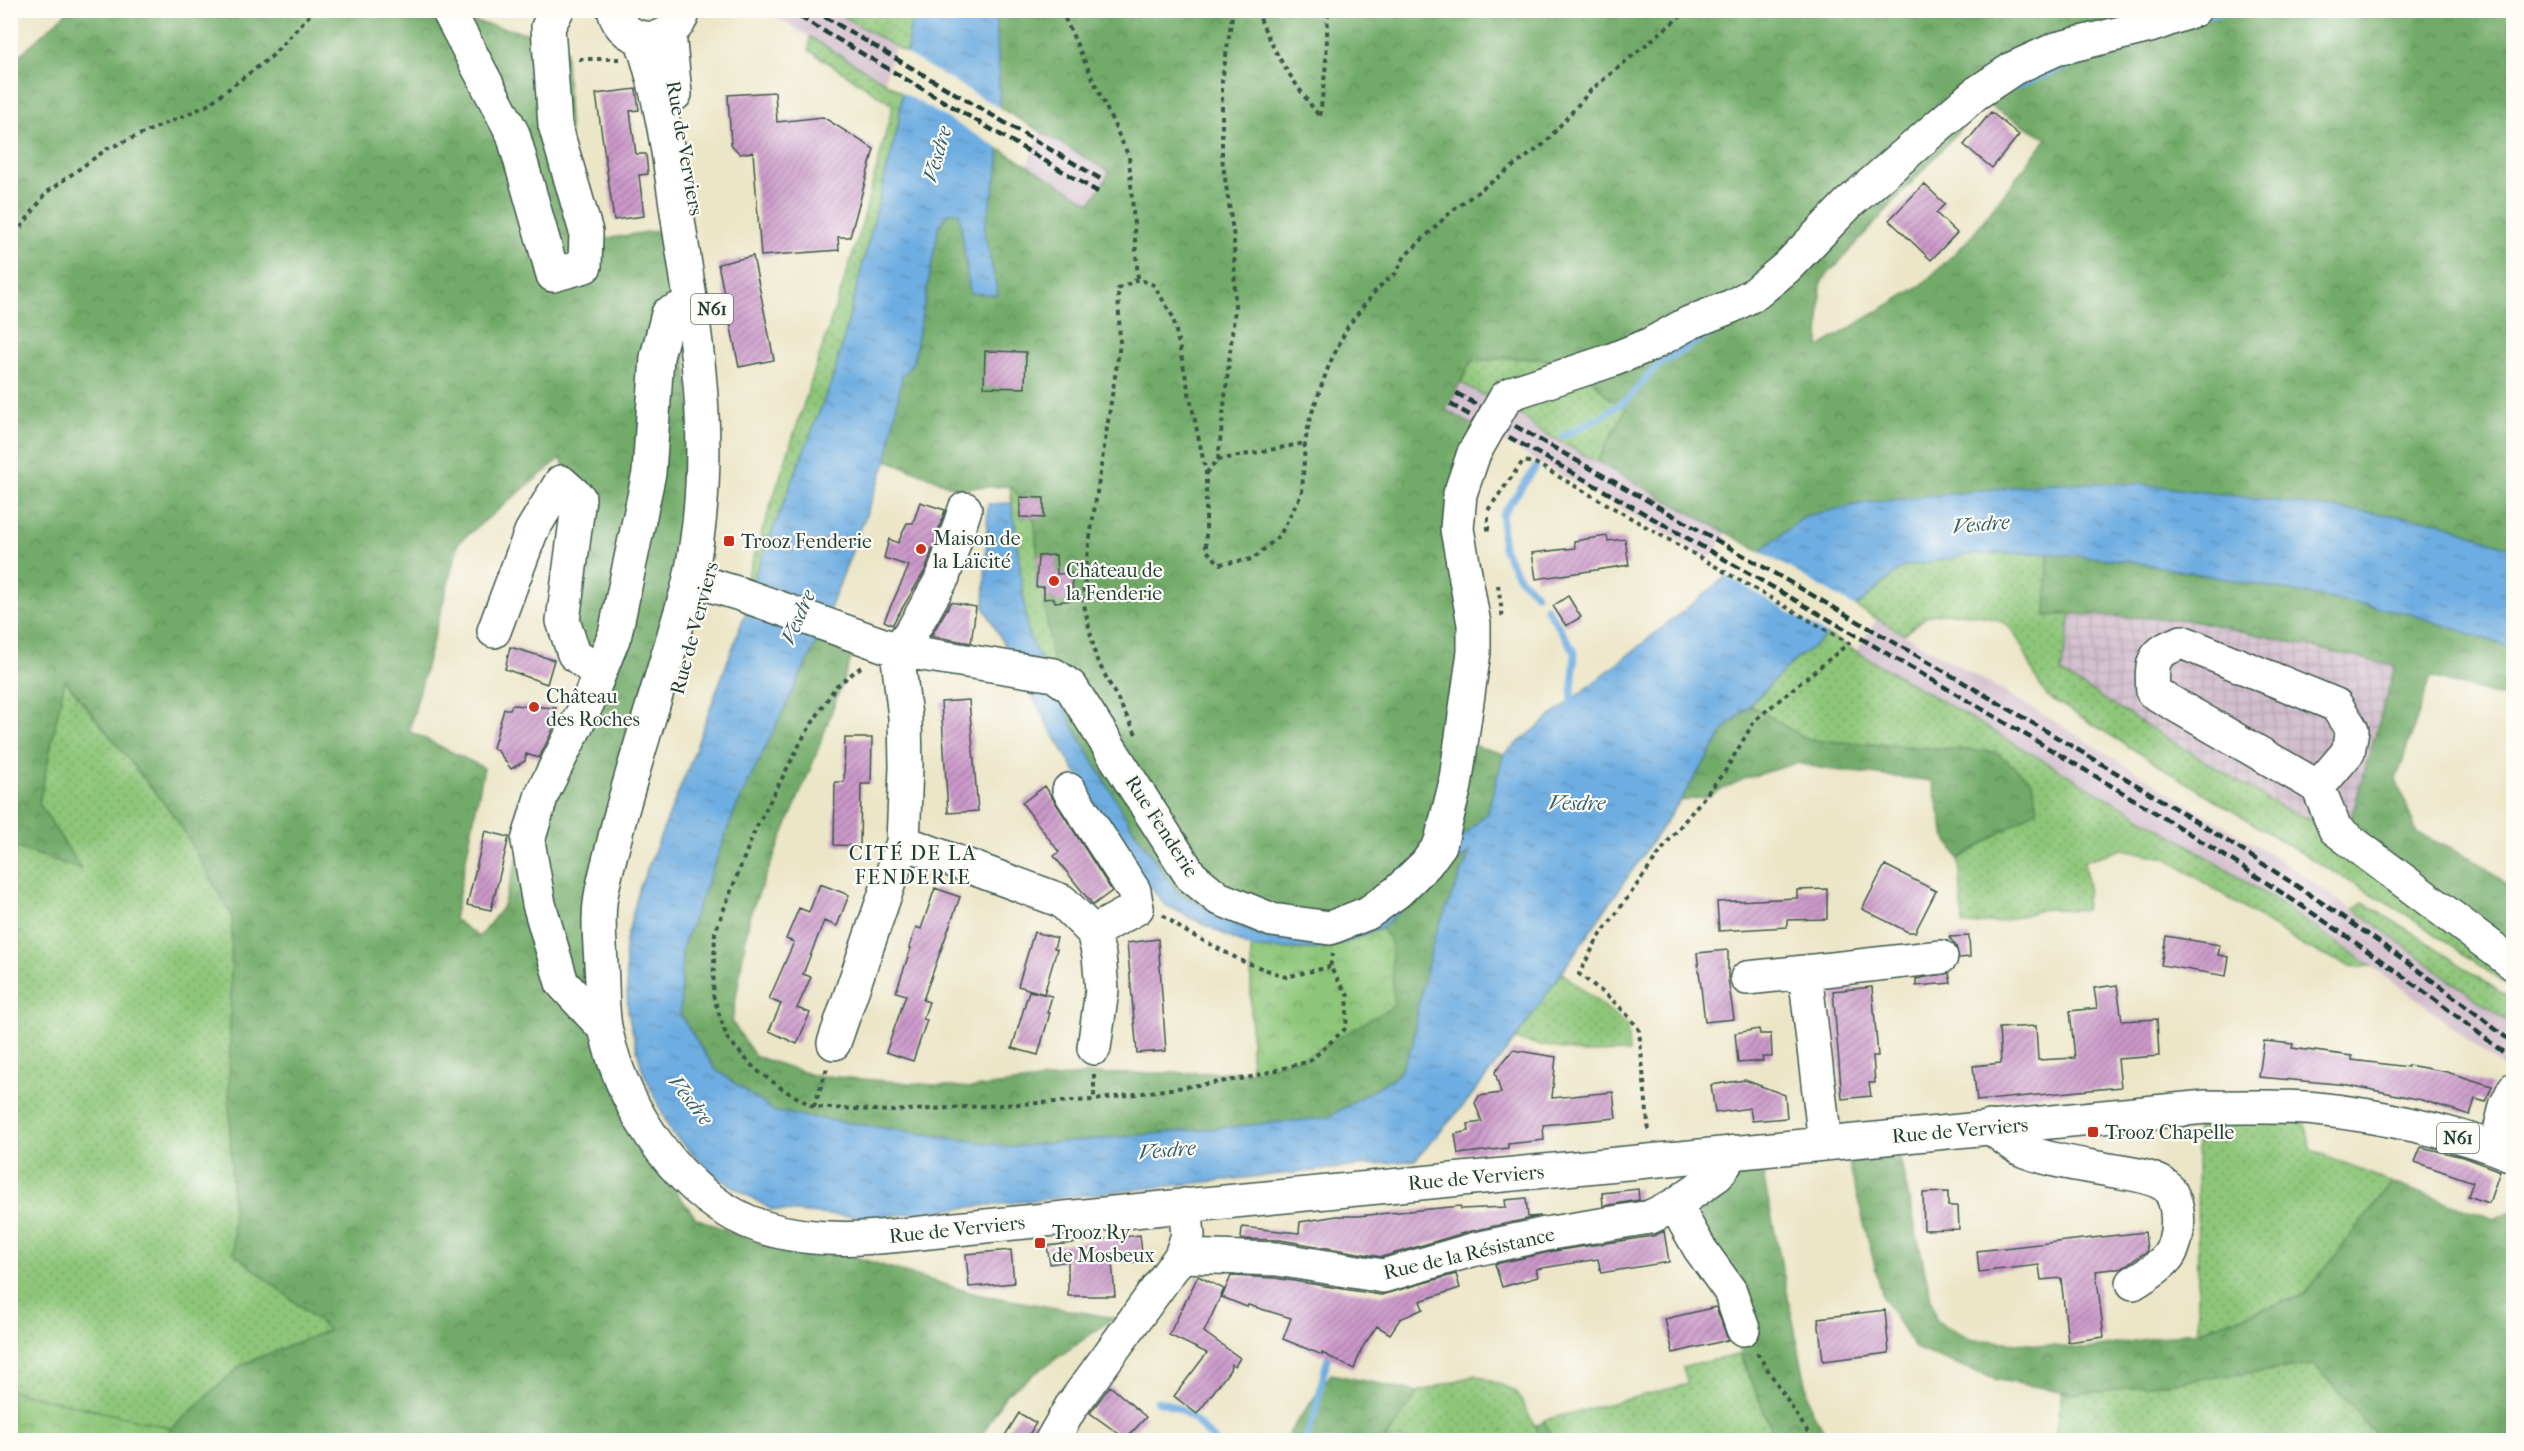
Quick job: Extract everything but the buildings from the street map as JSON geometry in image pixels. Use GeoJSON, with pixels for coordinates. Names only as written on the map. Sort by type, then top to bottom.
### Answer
{"type":"FeatureCollection","features":[{"type":"Feature","properties":{"kind":"street"},"geometry":{"type":"LineString","coordinates":[[448,10],[513,134],[553,274],[585,266],[586,232],[555,125],[548,27],[557,10]]}},
{"type":"Feature","properties":{"kind":"street","name":"Rue Fenderie"},"geometry":{"type":"LineString","coordinates":[[699,583],[740,594],[897,650],[1054,675],[1071,687],[1191,876],[1218,898],[1272,920],[1330,928],[1368,913],[1397,892],[1426,864],[1440,845],[1469,735],[1474,652],[1474,624],[1457,529],[1460,494],[1474,453],[1506,397],[1651,344],[1689,323],[1732,306],[1756,292],[1787,267],[1849,203],[1975,94],[2014,68],[2056,49],[2150,26],[2194,10]]}},
{"type":"Feature","properties":{"kind":"street"},"geometry":{"type":"LineString","coordinates":[[614,12],[620,25],[629,34],[664,27]]}},
{"type":"Feature","properties":{"kind":"street","name":"Rue de Verviers"},"geometry":{"type":"LineString","coordinates":[[664,27],[651,69],[662,120],[691,304],[705,422],[696,635],[621,875],[601,965],[601,994],[605,1029],[615,1063],[634,1106],[661,1150],[689,1183],[727,1211],[756,1225],[792,1235],[830,1240],[2206,1107],[2316,1109],[2401,1122],[2505,1152]]}},
{"type":"Feature","properties":{"kind":"street","name":"Rue de Verviers"},"geometry":{"type":"LineString","coordinates":[[664,27],[718,349],[726,423],[723,485],[699,583]]}},
{"type":"Feature","properties":{"kind":"street"},"geometry":{"type":"LineString","coordinates":[[605,1029],[562,983],[539,904],[528,841],[542,795],[588,702],[615,634],[649,473],[657,357],[668,314],[691,304]]}},
{"type":"Feature","properties":{"kind":"street"},"geometry":{"type":"LineString","coordinates":[[494,631],[531,532],[561,482],[579,498],[563,621],[574,654],[599,674]]}},
{"type":"Feature","properties":{"kind":"street"},"geometry":{"type":"LineString","coordinates":[[834,1043],[903,842],[905,717],[897,650],[914,628],[944,577],[965,509]]}},
{"type":"Feature","properties":{"kind":"street"},"geometry":{"type":"LineString","coordinates":[[2318,787],[2348,752],[2352,730],[2336,705],[2182,642],[2162,650],[2151,667],[2153,692],[2318,787],[2335,829],[2514,964]]}},
{"type":"Feature","properties":{"kind":"street"},"geometry":{"type":"LineString","coordinates":[[1069,790],[1134,891],[1137,908],[1093,932]]}},
{"type":"Feature","properties":{"kind":"street"},"geometry":{"type":"LineString","coordinates":[[903,842],[1062,901],[1093,932],[1099,955],[1102,990],[1094,1048]]}},
{"type":"Feature","properties":{"kind":"street"},"geometry":{"type":"LineString","coordinates":[[1747,978],[1941,957]]}},
{"type":"Feature","properties":{"kind":"street"},"geometry":{"type":"LineString","coordinates":[[1805,972],[1825,1143]]}},
{"type":"Feature","properties":{"kind":"street"},"geometry":{"type":"LineString","coordinates":[[2505,1152],[2506,1106],[2514,1089]]}},
{"type":"Feature","properties":{"kind":"street"},"geometry":{"type":"LineString","coordinates":[[1990,1127],[2023,1150],[2057,1160],[2139,1176],[2163,1184],[2173,1196],[2178,1208],[2178,1230],[2169,1257],[2133,1283]]}},
{"type":"Feature","properties":{"kind":"street","name":"Rue de la Résistance"},"geometry":{"type":"LineString","coordinates":[[1181,1256],[1277,1259],[1377,1275],[1540,1235],[1650,1216],[1675,1205],[1717,1175],[1734,1152]]}},
{"type":"Feature","properties":{"kind":"street"},"geometry":{"type":"LineString","coordinates":[[1052,1440],[1071,1407],[1181,1256],[1188,1235],[1185,1205]]}},
{"type":"Feature","properties":{"kind":"street"},"geometry":{"type":"LineString","coordinates":[[1675,1205],[1700,1249],[1730,1291],[1743,1329]]}},
{"type":"Feature","properties":{"kind":"path"},"geometry":{"type":"LineString","coordinates":[[10,242],[47,192],[107,148],[206,106],[272,56],[314,10]]}},
{"type":"Feature","properties":{"kind":"path"},"geometry":{"type":"LineString","coordinates":[[1060,10],[1129,157],[1138,279]]}},
{"type":"Feature","properties":{"kind":"path"},"geometry":{"type":"LineString","coordinates":[[1218,460],[1235,308],[1234,238],[1222,158],[1222,81],[1233,10]]}},
{"type":"Feature","properties":{"kind":"path"},"geometry":{"type":"LineString","coordinates":[[1257,10],[1266,34],[1293,81],[1320,117],[1329,10]]}},
{"type":"Feature","properties":{"kind":"path"},"geometry":{"type":"LineString","coordinates":[[1083,600],[1087,557],[1120,344],[1118,290],[1138,279],[1154,285],[1173,317],[1206,473],[1206,550],[1220,564],[1253,559],[1281,535],[1302,493],[1305,443],[1310,418],[1329,365],[1348,326],[1377,289],[1396,273],[1405,256],[1453,210],[1544,144],[1591,90],[1688,10]]}},
{"type":"Feature","properties":{"kind":"path"},"geometry":{"type":"LineString","coordinates":[[579,59],[615,59]]}},
{"type":"Feature","properties":{"kind":"path"},"geometry":{"type":"LineString","coordinates":[[1206,473],[1218,460],[1305,443]]}},
{"type":"Feature","properties":{"kind":"path"},"geometry":{"type":"LineString","coordinates":[[1523,461],[1535,463],[1849,643],[1755,720],[1725,771],[1670,839],[1598,940],[1579,974],[1617,1003],[1630,1016],[1639,1030],[1653,1160]]}},
{"type":"Feature","properties":{"kind":"path"},"geometry":{"type":"LineString","coordinates":[[897,650],[863,666],[836,686],[810,726],[755,830],[715,932],[713,995],[727,1038],[755,1070],[814,1107],[892,1111],[1094,1100],[1247,1078],[1310,1061],[1346,1028],[1348,996],[1330,967],[1334,950]]}},
{"type":"Feature","properties":{"kind":"path"},"geometry":{"type":"LineString","coordinates":[[1137,908],[1160,913],[1183,930],[1242,961],[1286,976],[1330,967]]}},
{"type":"Feature","properties":{"kind":"path"},"geometry":{"type":"LineString","coordinates":[[814,1107],[834,1043]]}},
{"type":"Feature","properties":{"kind":"path"},"geometry":{"type":"LineString","coordinates":[[1743,1329],[1813,1440]]}},
{"type":"Feature","properties":{"kind":"shaded area"},"geometry":{"type":"Polygon","coordinates":[[[766,11],[834,11],[895,47],[884,81],[766,11]]]}},
{"type":"Feature","properties":{"kind":"shaded area"},"geometry":{"type":"Polygon","coordinates":[[[1041,132],[1110,172],[1091,203],[1027,165],[1041,132]]]}},
{"type":"Feature","properties":{"kind":"shaded area"},"geometry":{"type":"Polygon","coordinates":[[[1461,383],[1529,420],[1533,427],[1727,533],[1710,558],[1446,410],[1461,383]]]}},
{"type":"Feature","properties":{"kind":"shaded area"},"geometry":{"type":"Polygon","coordinates":[[[2071,614],[2192,620],[2395,666],[2349,825],[2324,824],[2283,809],[2061,673],[2071,614]]]}},
{"type":"Feature","properties":{"kind":"shaded area"},"geometry":{"type":"Polygon","coordinates":[[[1877,619],[2039,712],[2288,865],[2436,968],[2513,1026],[2513,1076],[2414,996],[2265,894],[2102,794],[1856,651],[1877,619]]]}},
{"type":"Feature","properties":{"kind":"green space"},"geometry":{"type":"Polygon","coordinates":[[[68,11],[435,11],[438,14],[527,33],[566,50],[574,244],[671,228],[692,420],[684,567],[584,907],[584,1016],[636,1139],[696,1218],[757,1242],[855,1257],[976,1294],[1114,1318],[1006,1394],[979,1440],[159,1440],[243,1364],[329,1330],[234,1253],[229,1094],[232,916],[178,821],[65,680],[39,803],[81,869],[11,846],[11,63],[68,11]],[[561,458],[459,542],[409,731],[484,768],[454,919],[479,937],[502,908],[546,769],[584,669],[566,607],[582,523],[561,458]]]}},
{"type":"Feature","properties":{"kind":"green space"},"geometry":{"type":"Polygon","coordinates":[[[834,11],[915,11],[906,53],[834,11]]]}},
{"type":"Feature","properties":{"kind":"green space"},"geometry":{"type":"Polygon","coordinates":[[[996,11],[2513,11],[2513,549],[2436,521],[2139,484],[2051,483],[1865,503],[1806,516],[1760,551],[1597,462],[1626,409],[1609,398],[1588,376],[1561,363],[1531,358],[1471,362],[1446,410],[1495,437],[1464,497],[1468,744],[1504,754],[1487,813],[1377,919],[1315,938],[1255,934],[1178,894],[1133,829],[1076,732],[1043,668],[1053,664],[1044,599],[1054,598],[1055,602],[1074,599],[1071,573],[1057,574],[1055,555],[1038,556],[1034,518],[1044,517],[1044,498],[1020,497],[1010,486],[956,488],[887,460],[902,376],[913,363],[939,226],[948,213],[959,212],[970,293],[997,295],[984,230],[999,164],[999,148],[1091,203],[1110,172],[1000,108],[996,11]],[[1984,103],[1821,282],[1819,347],[1923,284],[1969,239],[2047,138],[1984,103]]]}},
{"type":"Feature","properties":{"kind":"green space"},"geometry":{"type":"Polygon","coordinates":[[[810,37],[903,93],[898,127],[835,372],[753,581],[746,581],[859,235],[893,105],[809,50],[810,37]]]}},
{"type":"Feature","properties":{"kind":"green space"},"geometry":{"type":"Polygon","coordinates":[[[1502,358],[1537,359],[1567,364],[1590,377],[1607,396],[1626,409],[1597,462],[1533,427],[1529,420],[1461,383],[1471,362],[1502,358]]]}},
{"type":"Feature","properties":{"kind":"green space"},"geometry":{"type":"Polygon","coordinates":[[[1010,486],[1020,497],[1020,517],[1034,518],[1038,556],[1036,587],[1044,587],[1053,664],[1043,668],[1028,634],[1010,486]]]}},
{"type":"Feature","properties":{"kind":"green space"},"geometry":{"type":"Polygon","coordinates":[[[2048,553],[2047,616],[2071,614],[2061,673],[2283,809],[2324,824],[2513,978],[2513,989],[2412,918],[2278,839],[2047,696],[2016,636],[2003,623],[1972,614],[1938,614],[1927,616],[1904,634],[1856,607],[1903,567],[1974,554],[2048,553]]]}},
{"type":"Feature","properties":{"kind":"green space"},"geometry":{"type":"Polygon","coordinates":[[[2048,553],[2130,561],[2407,613],[2513,648],[2513,700],[2431,677],[2396,780],[2417,833],[2477,861],[2513,890],[2513,946],[2349,825],[2395,666],[2192,620],[2071,614],[2046,616],[2048,553]]]}},
{"type":"Feature","properties":{"kind":"green space"},"geometry":{"type":"Polygon","coordinates":[[[820,635],[855,648],[814,760],[750,914],[732,1022],[755,1056],[812,1075],[972,1088],[1090,1074],[1251,1072],[1306,1056],[1391,942],[1381,928],[1472,849],[1418,1007],[1413,1044],[1398,1075],[1327,1118],[1012,1147],[775,1112],[715,1069],[680,1015],[682,948],[735,810],[820,635]]]}},
{"type":"Feature","properties":{"kind":"green space"},"geometry":{"type":"Polygon","coordinates":[[[1828,635],[2185,843],[2371,966],[2353,967],[2306,948],[2166,858],[2122,849],[2084,861],[2088,887],[2085,910],[2044,909],[2000,922],[1963,925],[1959,859],[2037,809],[1996,752],[1808,740],[1750,705],[1793,662],[1828,635]]]}},
{"type":"Feature","properties":{"kind":"green space"},"geometry":{"type":"Polygon","coordinates":[[[64,679],[178,821],[232,916],[229,1094],[234,1253],[330,1330],[243,1364],[172,1428],[11,1391],[10,1252],[15,1252],[10,1225],[11,846],[80,869],[39,803],[64,679]]]}},
{"type":"Feature","properties":{"kind":"green space"},"geometry":{"type":"Polygon","coordinates":[[[1750,705],[1808,740],[1996,752],[2032,782],[2038,809],[1959,859],[1945,836],[1932,781],[1825,769],[1797,763],[1746,778],[1706,797],[1680,801],[1726,728],[1750,705]]]}},
{"type":"Feature","properties":{"kind":"green space"},"geometry":{"type":"Polygon","coordinates":[[[2363,903],[2418,936],[2513,1001],[2513,1026],[2354,909],[2363,903]]]}},
{"type":"Feature","properties":{"kind":"green space"},"geometry":{"type":"Polygon","coordinates":[[[1381,928],[1391,942],[1394,1006],[1306,1056],[1251,1072],[1251,948],[1315,949],[1344,943],[1381,928]]]}},
{"type":"Feature","properties":{"kind":"green space"},"geometry":{"type":"Polygon","coordinates":[[[1561,972],[1627,1025],[1629,1052],[1583,1053],[1515,1040],[1561,972]]]}},
{"type":"Feature","properties":{"kind":"green space"},"geometry":{"type":"Polygon","coordinates":[[[2304,1121],[2312,1150],[2392,1183],[2304,1295],[2198,1331],[2197,1122],[2304,1121]]]}},
{"type":"Feature","properties":{"kind":"green space"},"geometry":{"type":"Polygon","coordinates":[[[1900,1159],[1936,1321],[1972,1339],[2085,1349],[2198,1331],[2304,1295],[2392,1183],[2494,1219],[2513,1210],[2513,1440],[2381,1440],[2315,1365],[2076,1394],[1994,1379],[1915,1348],[1883,1298],[1848,1160],[1900,1159]]]}},
{"type":"Feature","properties":{"kind":"green space"},"geometry":{"type":"Polygon","coordinates":[[[1761,1165],[1812,1413],[1832,1440],[1776,1440],[1737,1343],[1706,1243],[1694,1174],[1761,1165]]]}},
{"type":"Feature","properties":{"kind":"green space"},"geometry":{"type":"Polygon","coordinates":[[[1740,1354],[1776,1440],[1553,1440],[1544,1420],[1688,1384],[1683,1367],[1740,1354]]]}},
{"type":"Feature","properties":{"kind":"green space"},"geometry":{"type":"Polygon","coordinates":[[[2315,1365],[2381,1440],[2054,1440],[2062,1392],[2076,1394],[2315,1365]]]}},
{"type":"Feature","properties":{"kind":"green space"},"geometry":{"type":"Polygon","coordinates":[[[1331,1374],[1418,1392],[1385,1440],[1284,1440],[1331,1374]]]}},
{"type":"Feature","properties":{"kind":"green space"},"geometry":{"type":"Polygon","coordinates":[[[1476,1375],[1516,1391],[1535,1426],[1539,1440],[1385,1440],[1418,1392],[1476,1375]]]}},
{"type":"Feature","properties":{"kind":"green space"},"geometry":{"type":"Polygon","coordinates":[[[11,1391],[172,1428],[159,1440],[11,1440],[11,1391]]]}},
{"type":"Feature","properties":{"kind":"green space"},"geometry":{"type":"Polygon","coordinates":[[[1544,1420],[1553,1440],[1539,1440],[1535,1426],[1544,1420]]]}},
{"type":"Feature","properties":{"kind":"water","name":"Vesdre"},"geometry":{"type":"Polygon","coordinates":[[[915,11],[996,11],[1000,108],[999,164],[984,230],[998,295],[970,293],[959,212],[948,213],[939,226],[913,363],[902,376],[887,460],[820,635],[735,810],[682,948],[680,1015],[715,1069],[775,1112],[1012,1147],[1327,1118],[1398,1075],[1413,1044],[1418,1007],[1434,938],[1471,850],[1381,928],[1344,943],[1315,949],[1251,948],[1165,905],[1124,854],[1049,727],[984,607],[988,504],[1012,503],[1028,634],[1076,732],[1133,829],[1178,893],[1255,934],[1315,938],[1377,919],[1487,813],[1504,754],[1806,516],[1865,503],[2051,483],[2139,484],[2436,521],[2513,549],[2513,648],[2407,613],[2130,561],[2048,553],[1974,554],[1903,567],[1856,607],[1828,635],[1793,662],[1726,728],[1680,801],[1515,1040],[1465,1104],[1415,1160],[868,1218],[772,1210],[714,1175],[671,1132],[642,1069],[628,1013],[625,945],[639,889],[691,761],[746,611],[753,581],[835,372],[898,127],[909,32],[915,11]]]}},
{"type":"Feature","properties":{"kind":"pier"},"geometry":{"type":"Polygon","coordinates":[[[903,52],[1003,110],[1002,150],[900,91],[903,52]]]}},
{"type":"Feature","properties":{"kind":"pier"},"geometry":{"type":"Polygon","coordinates":[[[1757,550],[1859,609],[1831,637],[1724,574],[1757,550]]]}},
{"type":"Feature","properties":{"kind":"waterway"},"geometry":{"type":"LineString","coordinates":[[2201,17],[2234,10]]}},
{"type":"Feature","properties":{"kind":"waterway"},"geometry":{"type":"LineString","coordinates":[[2011,88],[2087,58]]}},
{"type":"Feature","properties":{"kind":"waterway"},"geometry":{"type":"LineString","coordinates":[[1563,436],[1601,417],[1627,400],[1656,367],[1722,326]]}},
{"type":"Feature","properties":{"kind":"waterway"},"geometry":{"type":"LineString","coordinates":[[1536,467],[1502,515],[1503,548],[1518,576],[1536,594]]}},
{"type":"Feature","properties":{"kind":"waterway"},"geometry":{"type":"LineString","coordinates":[[1546,607],[1575,652],[1571,707]]}},
{"type":"Feature","properties":{"kind":"waterway"},"geometry":{"type":"LineString","coordinates":[[1304,1440],[1313,1419],[1331,1349]]}},
{"type":"Feature","properties":{"kind":"waterway"},"geometry":{"type":"LineString","coordinates":[[1157,1401],[1182,1411],[1195,1420],[1214,1440]]}},
{"type":"Feature","properties":{"kind":"railway"},"geometry":{"type":"LineString","coordinates":[[788,10],[1098,192]]}},
{"type":"Feature","properties":{"kind":"railway"},"geometry":{"type":"LineString","coordinates":[[813,10],[1104,181]]}},
{"type":"Feature","properties":{"kind":"railway"},"geometry":{"type":"LineString","coordinates":[[1456,393],[1903,647],[2177,810],[2315,898],[2383,945],[2514,1044]]}},
{"type":"Feature","properties":{"kind":"railway"},"geometry":{"type":"LineString","coordinates":[[1450,404],[1835,623],[2175,825],[2314,914],[2382,961],[2514,1061]]}},
{"type":"Feature","properties":{"kind":"place","name":"Trooz Fenderie"},"geometry":{"type":"Point","coordinates":[729,541]}},
{"type":"Feature","properties":{"kind":"place","name":"Maison de la Laïcité"},"geometry":{"type":"Point","coordinates":[921,549]}},
{"type":"Feature","properties":{"kind":"place","name":"Château de la Fenderie"},"geometry":{"type":"Point","coordinates":[1054,581]}},
{"type":"Feature","properties":{"kind":"place","name":"Château des Roches"},"geometry":{"type":"Point","coordinates":[534,707]}},
{"type":"Feature","properties":{"kind":"place","name":"Trooz Chapelle"},"geometry":{"type":"Point","coordinates":[2093,1132]}},
{"type":"Feature","properties":{"kind":"place","name":"Trooz Ry de Mosbeux"},"geometry":{"type":"Point","coordinates":[1040,1243]}},
{"type":"Feature","properties":{"kind":"district","name":"CITÉ DE LA FENDERIE"},"geometry":{"type":"Point","coordinates":[913,865]}}]}
